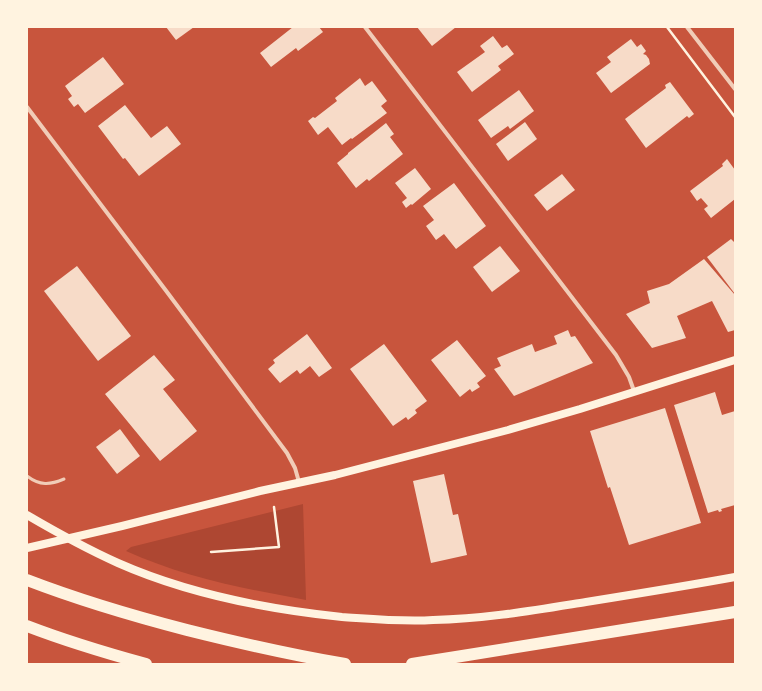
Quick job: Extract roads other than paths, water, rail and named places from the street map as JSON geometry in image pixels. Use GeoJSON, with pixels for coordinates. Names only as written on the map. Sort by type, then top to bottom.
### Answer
{"type":"FeatureCollection","features":[{"type":"Feature","properties":{"kind":"highway"},"geometry":{"type":"LineString","coordinates":[[28,580],[122,612],[171,625],[280,652],[345,664]]}},
{"type":"Feature","properties":{"kind":"highway"},"geometry":{"type":"LineString","coordinates":[[412,664],[735,612]]}},
{"type":"Feature","properties":{"kind":"highway"},"geometry":{"type":"LineString","coordinates":[[27,626],[88,647],[146,664]]}},
{"type":"Feature","properties":{"kind":"main road"},"geometry":{"type":"LineString","coordinates":[[27,548],[299,482],[335,475],[508,430],[735,360]]}},
{"type":"Feature","properties":{"kind":"main road"},"geometry":{"type":"LineString","coordinates":[[27,515],[68,538],[119,563],[186,588],[251,604],[366,619],[432,621],[495,615],[535,610],[735,577]]}},
{"type":"Feature","properties":{"kind":"street"},"geometry":{"type":"LineString","coordinates":[[365,27],[616,355],[629,377],[634,392]]}},
{"type":"Feature","properties":{"kind":"street"},"geometry":{"type":"LineString","coordinates":[[687,27],[735,90]]}},
{"type":"Feature","properties":{"kind":"street"},"geometry":{"type":"LineString","coordinates":[[27,107],[287,453],[295,468],[299,482]]}},
{"type":"Feature","properties":{"kind":"lane"},"geometry":{"type":"LineString","coordinates":[[27,476],[32,480],[47,484],[53,484],[64,479]]}}]}
